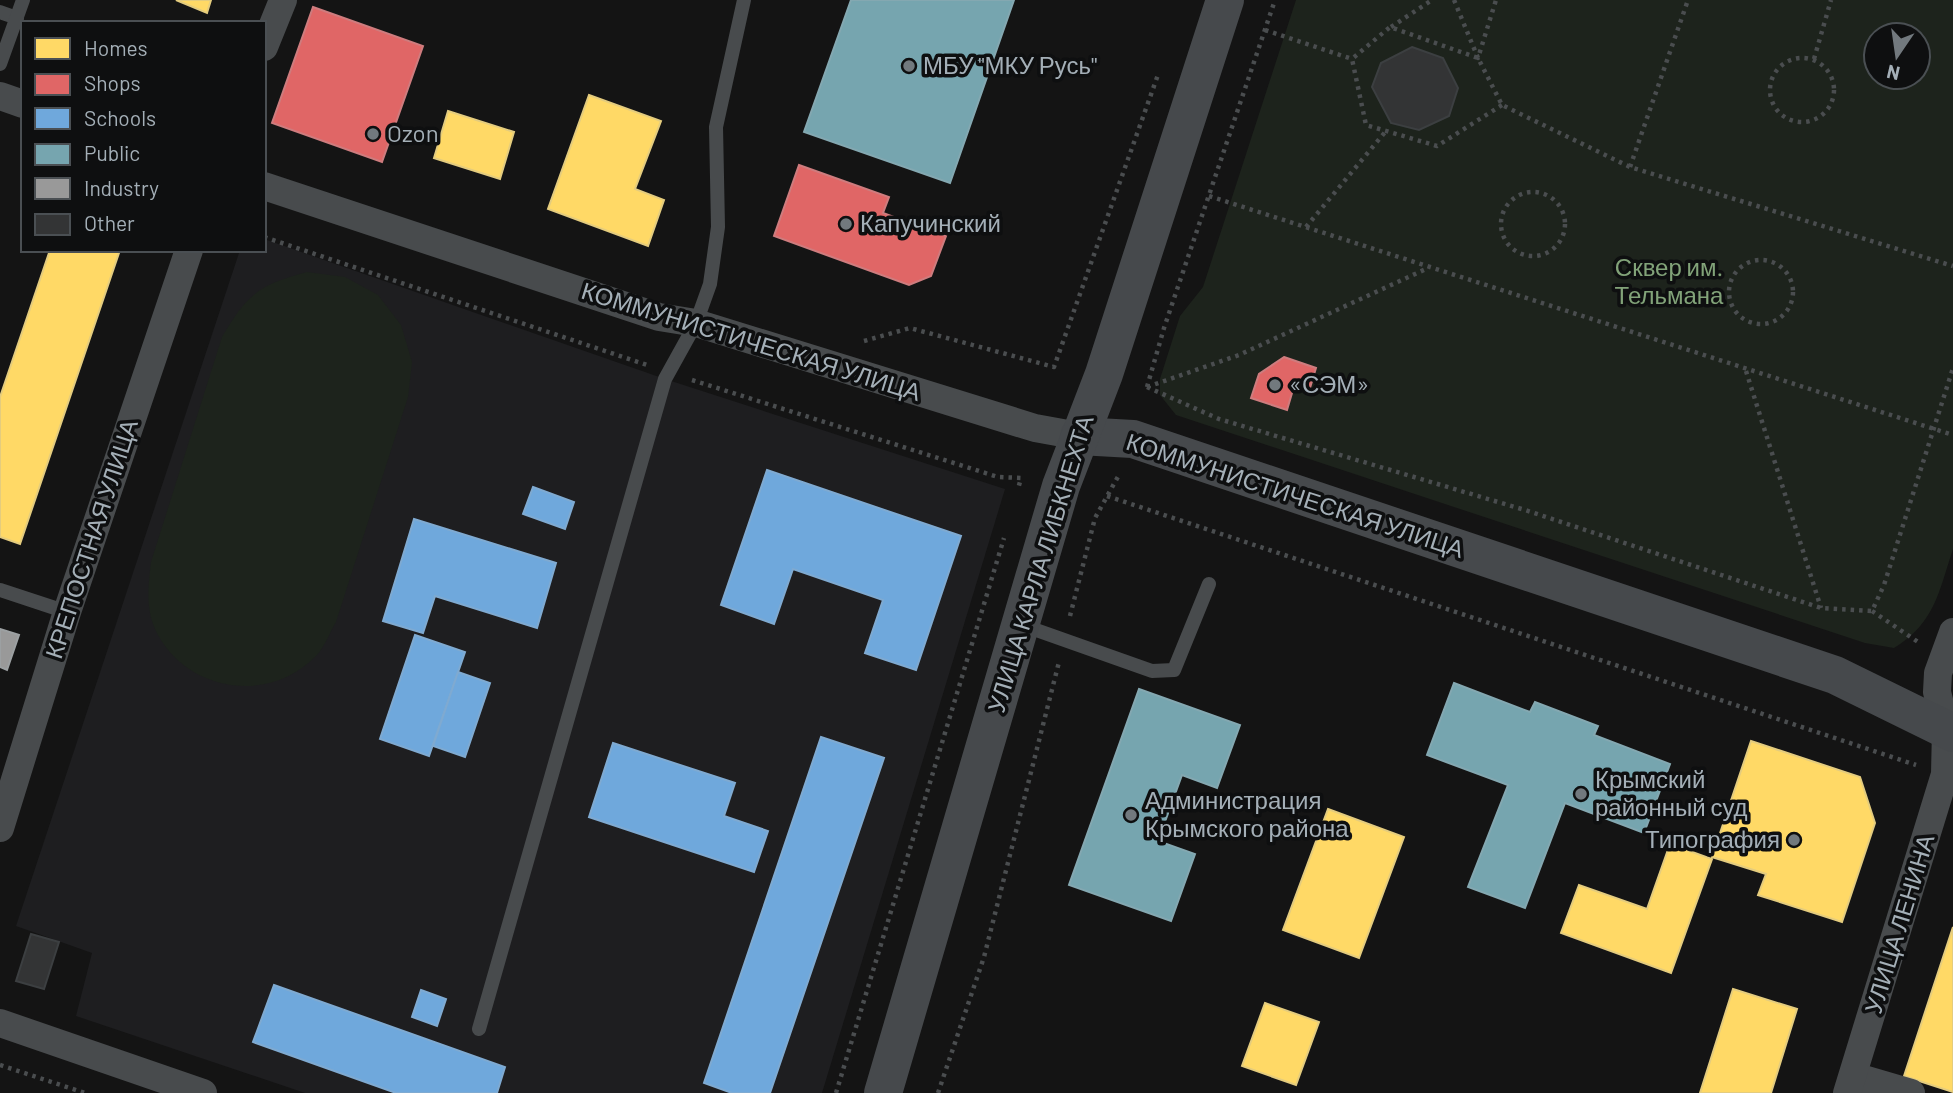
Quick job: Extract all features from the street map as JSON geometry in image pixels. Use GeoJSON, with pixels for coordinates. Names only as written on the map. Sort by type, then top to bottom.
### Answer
{"type":"FeatureCollection","features":[{"type":"Feature","properties":{"kind":"main road","name":"УЛИЦА КАРЛА ЛИБКНЕХТА"},"geometry":{"type":"LineString","coordinates":[[883,1093],[1020,624],[1079,436],[1104,374],[1225,0]]}},
{"type":"Feature","properties":{"kind":"main road","name":"КОММУНИСТИЧЕСКАЯ УЛИЦА"},"geometry":{"type":"LineString","coordinates":[[1079,436],[1133,439],[1835,675],[1949,731]]}},
{"type":"Feature","properties":{"kind":"street"},"geometry":{"type":"LineString","coordinates":[[266,42],[283,0]]}},
{"type":"Feature","properties":{"kind":"street"},"geometry":{"type":"LineString","coordinates":[[0,96],[21,103]]}},
{"type":"Feature","properties":{"kind":"street","name":"КОММУНИСТИЧЕСКАЯ УЛИЦА"},"geometry":{"type":"LineString","coordinates":[[266,187],[659,317],[696,323],[1035,428],[1079,436]]}},
{"type":"Feature","properties":{"kind":"street","name":"КРЕПОСТНАЯ УЛИЦА"},"geometry":{"type":"LineString","coordinates":[[0,828],[67,612],[188,252]]}},
{"type":"Feature","properties":{"kind":"street","name":"УЛИЦА ЛЕНИНА"},"geometry":{"type":"LineString","coordinates":[[1850,1085],[1945,774],[1949,731],[1937,692],[1953,632]]}},
{"type":"Feature","properties":{"kind":"street"},"geometry":{"type":"LineString","coordinates":[[0,1023],[203,1093]]}},
{"type":"Feature","properties":{"kind":"street"},"geometry":{"type":"LineString","coordinates":[[1850,1085],[1911,1093]]}},
{"type":"Feature","properties":{"kind":"lane"},"geometry":{"type":"LineString","coordinates":[[0,64],[23,0]]}},
{"type":"Feature","properties":{"kind":"lane"},"geometry":{"type":"LineString","coordinates":[[479,1029],[668,372],[696,323],[710,284],[718,227],[716,127],[744,0]]}},
{"type":"Feature","properties":{"kind":"lane"},"geometry":{"type":"LineString","coordinates":[[0,12],[17,18]]}},
{"type":"Feature","properties":{"kind":"lane"},"geometry":{"type":"LineString","coordinates":[[1020,624],[1152,671],[1174,670],[1209,584]]}},
{"type":"Feature","properties":{"kind":"lane"},"geometry":{"type":"LineString","coordinates":[[0,590],[67,612]]}},
{"type":"Feature","properties":{"kind":"path"},"geometry":{"type":"LineString","coordinates":[[1147,387],[1275,0]]}},
{"type":"Feature","properties":{"kind":"path"},"geometry":{"type":"LineString","coordinates":[[1352,59],[1390,27],[1432,0]]}},
{"type":"Feature","properties":{"kind":"path"},"geometry":{"type":"LineString","coordinates":[[1454,0],[1502,105],[1630,167],[1953,266]]}},
{"type":"Feature","properties":{"kind":"path"},"geometry":{"type":"LineString","coordinates":[[1479,58],[1496,0]]}},
{"type":"Feature","properties":{"kind":"path"},"geometry":{"type":"LineString","coordinates":[[1630,167],[1688,0]]}},
{"type":"Feature","properties":{"kind":"path"},"geometry":{"type":"LineString","coordinates":[[1814,59],[1831,0]]}},
{"type":"Feature","properties":{"kind":"path"},"geometry":{"type":"LineString","coordinates":[[1390,27],[1479,58]]}},
{"type":"Feature","properties":{"kind":"path"},"geometry":{"type":"LineString","coordinates":[[1265,30],[1352,59]]}},
{"type":"Feature","properties":{"kind":"path"},"geometry":{"type":"LineString","coordinates":[[1796,58],[1814,59],[1826,68],[1834,84],[1834,98],[1820,118],[1805,123],[1791,121],[1779,114],[1770,99],[1770,80],[1778,67],[1796,58]]}},
{"type":"Feature","properties":{"kind":"path"},"geometry":{"type":"LineString","coordinates":[[1352,59],[1366,125],[1437,146],[1502,105]]}},
{"type":"Feature","properties":{"kind":"path"},"geometry":{"type":"LineString","coordinates":[[910,328],[1054,367],[1162,65]]}},
{"type":"Feature","properties":{"kind":"path"},"geometry":{"type":"LineString","coordinates":[[1306,227],[1386,131]]}},
{"type":"Feature","properties":{"kind":"path"},"geometry":{"type":"LineString","coordinates":[[1527,191],[1545,193],[1558,202],[1565,218],[1565,232],[1559,244],[1537,256],[1522,255],[1511,248],[1501,233],[1501,214],[1510,200],[1527,191]]}},
{"type":"Feature","properties":{"kind":"path"},"geometry":{"type":"LineString","coordinates":[[1209,196],[1746,371],[1953,435]]}},
{"type":"Feature","properties":{"kind":"path"},"geometry":{"type":"LineString","coordinates":[[266,238],[668,372],[998,477],[1021,478],[1017,493]]}},
{"type":"Feature","properties":{"kind":"path"},"geometry":{"type":"LineString","coordinates":[[1755,260],[1773,262],[1786,270],[1793,286],[1793,300],[1787,313],[1765,325],[1750,323],[1739,316],[1729,301],[1729,283],[1738,269],[1755,260]]}},
{"type":"Feature","properties":{"kind":"path"},"geometry":{"type":"LineString","coordinates":[[1147,387],[1239,355],[1429,268]]}},
{"type":"Feature","properties":{"kind":"path"},"geometry":{"type":"LineString","coordinates":[[1872,611],[1884,585],[1953,368]]}},
{"type":"Feature","properties":{"kind":"path"},"geometry":{"type":"LineString","coordinates":[[1746,371],[1821,608]]}},
{"type":"Feature","properties":{"kind":"path"},"geometry":{"type":"LineString","coordinates":[[1147,387],[1219,419],[1525,510],[1821,608],[1872,611],[1944,659]]}},
{"type":"Feature","properties":{"kind":"path"},"geometry":{"type":"LineString","coordinates":[[1068,625],[1095,518],[1120,472]]}},
{"type":"Feature","properties":{"kind":"path"},"geometry":{"type":"LineString","coordinates":[[1107,496],[1945,774]]}},
{"type":"Feature","properties":{"kind":"path"},"geometry":{"type":"LineString","coordinates":[[836,1093],[1005,533]]}},
{"type":"Feature","properties":{"kind":"path"},"geometry":{"type":"LineString","coordinates":[[938,1093],[984,957],[1062,651]]}},
{"type":"Feature","properties":{"kind":"path"},"geometry":{"type":"LineString","coordinates":[[0,1065],[85,1093]]}},
{"type":"Feature","properties":{"kind":"shaded area"},"geometry":{"type":"Polygon","coordinates":[[[266,240],[665,379],[1005,489],[822,1093],[305,1093],[76,1016],[92,953],[16,926],[239,252],[266,252],[266,240]]]}},
{"type":"Feature","properties":{"kind":"green space","name":"Сквер им. Тельмана"},"geometry":{"type":"Polygon","coordinates":[[[1296,0],[1953,0],[1953,549],[1939,592],[1927,617],[1919,628],[1894,648],[1865,643],[1176,415],[1160,395],[1160,379],[1180,316],[1203,287],[1296,0]]]}},
{"type":"Feature","properties":{"kind":"green space"},"geometry":{"type":"Polygon","coordinates":[[[307,272],[345,277],[378,295],[401,325],[412,362],[408,397],[336,622],[323,647],[298,671],[277,681],[232,685],[210,680],[190,669],[172,655],[158,635],[149,608],[151,562],[222,337],[239,311],[256,293],[277,282],[307,272]]]}},
{"type":"Feature","properties":{"kind":"building: Homes"},"geometry":{"type":"Polygon","coordinates":[[[176,0],[211,0],[207,13],[176,0]]]}},
{"type":"Feature","properties":{"kind":"building: Homes"},"geometry":{"type":"Polygon","coordinates":[[[589,95],[661,121],[635,189],[664,200],[648,246],[548,209],[589,95]]]}},
{"type":"Feature","properties":{"kind":"building: Homes"},"geometry":{"type":"Polygon","coordinates":[[[448,111],[514,132],[500,179],[434,158],[448,111]]]}},
{"type":"Feature","properties":{"kind":"building: Homes"},"geometry":{"type":"Polygon","coordinates":[[[49,252],[119,252],[20,544],[0,537],[0,397],[49,252]]]}},
{"type":"Feature","properties":{"kind":"building: Homes","name":"Типография"},"geometry":{"type":"Polygon","coordinates":[[[1751,741],[1860,777],[1875,823],[1842,922],[1758,895],[1766,874],[1712,857],[1751,741]]]}},
{"type":"Feature","properties":{"kind":"building: Homes"},"geometry":{"type":"Polygon","coordinates":[[[1328,809],[1404,837],[1359,958],[1283,930],[1328,809]]]}},
{"type":"Feature","properties":{"kind":"building: Homes"},"geometry":{"type":"Polygon","coordinates":[[[1670,844],[1712,859],[1671,973],[1561,933],[1579,885],[1647,909],[1670,844]]]}},
{"type":"Feature","properties":{"kind":"building: Homes"},"geometry":{"type":"Polygon","coordinates":[[[1953,927],[1953,1092],[1904,1076],[1953,927]]]}},
{"type":"Feature","properties":{"kind":"building: Homes"},"geometry":{"type":"Polygon","coordinates":[[[1733,989],[1797,1009],[1771,1093],[1700,1093],[1733,989]]]}},
{"type":"Feature","properties":{"kind":"building: Homes"},"geometry":{"type":"Polygon","coordinates":[[[1265,1003],[1319,1022],[1296,1085],[1242,1066],[1265,1003]]]}},
{"type":"Feature","properties":{"kind":"building: Shops"},"geometry":{"type":"Polygon","coordinates":[[[313,7],[423,46],[382,162],[272,123],[313,7]]]}},
{"type":"Feature","properties":{"kind":"building: Shops","name":"Капучинский"},"geometry":{"type":"Polygon","coordinates":[[[799,165],[889,197],[883,213],[946,236],[931,276],[909,285],[774,236],[799,165]]]}},
{"type":"Feature","properties":{"kind":"building: Shops"},"geometry":{"type":"Polygon","coordinates":[[[1284,357],[1316,368],[1310,388],[1295,383],[1287,410],[1251,398],[1259,374],[1284,357]]]}},
{"type":"Feature","properties":{"kind":"building: Schools"},"geometry":{"type":"Polygon","coordinates":[[[767,470],[961,536],[916,670],[865,653],[883,600],[793,569],[774,624],[721,605],[767,470]]]}},
{"type":"Feature","properties":{"kind":"building: Schools"},"geometry":{"type":"Polygon","coordinates":[[[533,487],[574,502],[565,529],[523,514],[533,487]]]}},
{"type":"Feature","properties":{"kind":"building: Schools"},"geometry":{"type":"Polygon","coordinates":[[[414,519],[556,563],[537,628],[435,596],[423,633],[383,621],[414,519]]]}},
{"type":"Feature","properties":{"kind":"building: Schools"},"geometry":{"type":"Polygon","coordinates":[[[415,635],[465,652],[429,756],[380,739],[415,635]]]}},
{"type":"Feature","properties":{"kind":"building: Schools"},"geometry":{"type":"Polygon","coordinates":[[[458,672],[490,683],[465,757],[433,746],[458,672]]]}},
{"type":"Feature","properties":{"kind":"building: Schools"},"geometry":{"type":"Polygon","coordinates":[[[821,737],[884,758],[770,1093],[732,1093],[704,1083],[821,737]]]}},
{"type":"Feature","properties":{"kind":"building: Schools"},"geometry":{"type":"Polygon","coordinates":[[[613,743],[735,783],[724,816],[768,831],[754,872],[589,817],[613,743]]]}},
{"type":"Feature","properties":{"kind":"building: Schools"},"geometry":{"type":"Polygon","coordinates":[[[274,985],[505,1067],[497,1093],[396,1093],[253,1042],[274,985]]]}},
{"type":"Feature","properties":{"kind":"building: Schools"},"geometry":{"type":"Polygon","coordinates":[[[421,990],[446,999],[437,1026],[412,1017],[421,990]]]}},
{"type":"Feature","properties":{"kind":"building: Public","name":"МБУ \"МКУ Русь\""},"geometry":{"type":"Polygon","coordinates":[[[851,0],[1014,0],[950,183],[804,132],[851,0]]]}},
{"type":"Feature","properties":{"kind":"building: Public","name":"Крымский районный суд"},"geometry":{"type":"Polygon","coordinates":[[[1454,683],[1530,712],[1535,702],[1598,726],[1594,735],[1670,764],[1644,833],[1565,803],[1525,908],[1468,887],[1508,785],[1427,755],[1454,683]]]}},
{"type":"Feature","properties":{"kind":"building: Public","name":"Администрация Крымского района"},"geometry":{"type":"Polygon","coordinates":[[[1139,689],[1240,725],[1217,788],[1182,775],[1158,841],[1195,854],[1171,921],[1069,885],[1139,689]]]}},
{"type":"Feature","properties":{"kind":"building: Industry"},"geometry":{"type":"Polygon","coordinates":[[[0,629],[19,635],[7,670],[0,667],[0,629]]]}},
{"type":"Feature","properties":{"kind":"building: Other"},"geometry":{"type":"Polygon","coordinates":[[[1412,47],[1443,58],[1458,88],[1449,116],[1419,130],[1391,123],[1372,87],[1381,63],[1412,47]]]}},
{"type":"Feature","properties":{"kind":"building: Other"},"geometry":{"type":"Polygon","coordinates":[[[31,934],[59,942],[44,989],[16,981],[31,934]]]}},
{"type":"Feature","properties":{"kind":"place","name":"МБУ \"МКУ Русь\""},"geometry":{"type":"Point","coordinates":[909,66]}},
{"type":"Feature","properties":{"kind":"place","name":"Ozon"},"geometry":{"type":"Point","coordinates":[373,134]}},
{"type":"Feature","properties":{"kind":"place","name":"Капучинский"},"geometry":{"type":"Point","coordinates":[846,224]}},
{"type":"Feature","properties":{"kind":"place","name":"«СЭМ»"},"geometry":{"type":"Point","coordinates":[1275,385]}},
{"type":"Feature","properties":{"kind":"place","name":"Крымский районный суд"},"geometry":{"type":"Point","coordinates":[1581,794]}},
{"type":"Feature","properties":{"kind":"place","name":"Администрация Крымского района"},"geometry":{"type":"Point","coordinates":[1131,815]}},
{"type":"Feature","properties":{"kind":"place","name":"Типография"},"geometry":{"type":"Point","coordinates":[1794,840]}}]}
